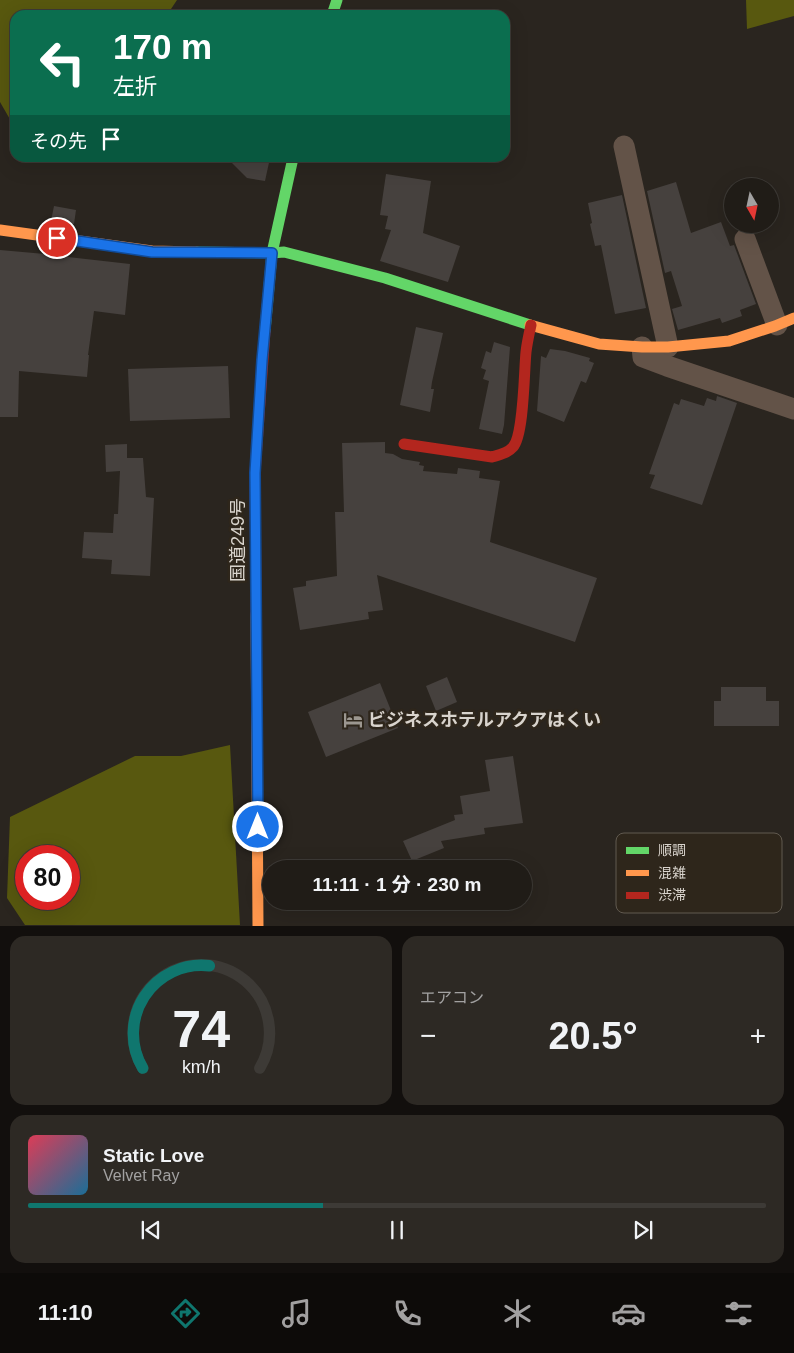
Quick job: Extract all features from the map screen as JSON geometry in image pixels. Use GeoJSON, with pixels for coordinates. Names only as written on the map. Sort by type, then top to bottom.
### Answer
{"type":"FeatureCollection","features":[{"type":"Feature","properties":{"kind":"main road","name":"国道249号"},"geometry":{"type":"LineString","coordinates":[[258,926],[255,473],[262,360],[272,253],[292,162]]}},
{"type":"Feature","properties":{"kind":"main road"},"geometry":{"type":"LineString","coordinates":[[0,230],[152,252],[284,252],[385,278],[514,321],[599,344],[668,347],[729,341],[786,322]]}},
{"type":"Feature","properties":{"kind":"main road"},"geometry":{"type":"LineString","coordinates":[[404,444],[492,456],[501,455],[511,450],[518,440],[526,349],[532,325]]}},
{"type":"Feature","properties":{"kind":"street"},"geometry":{"type":"LineString","coordinates":[[624,146],[668,347]]}},
{"type":"Feature","properties":{"kind":"street"},"geometry":{"type":"LineString","coordinates":[[745,239],[786,322]]}},
{"type":"Feature","properties":{"kind":"street"},"geometry":{"type":"LineString","coordinates":[[642,347],[643,357],[794,409]]}},
{"type":"Feature","properties":{"kind":"shaded area"},"geometry":{"type":"Polygon","coordinates":[[[0,0],[177,0],[170,10],[10,10],[10,119],[0,102],[0,0]]]}},
{"type":"Feature","properties":{"kind":"shaded area"},"geometry":{"type":"Polygon","coordinates":[[[746,0],[794,0],[794,16],[747,29],[746,0]]]}},
{"type":"Feature","properties":{"kind":"shaded area"},"geometry":{"type":"Polygon","coordinates":[[[230,745],[240,925],[25,925],[15,910],[7,898],[10,817],[135,756],[181,756],[230,745]]]}},
{"type":"Feature","properties":{"kind":"building"},"geometry":{"type":"Polygon","coordinates":[[[231,162],[269,162],[265,181],[247,178],[231,162]]]}},
{"type":"Feature","properties":{"kind":"building"},"geometry":{"type":"Polygon","coordinates":[[[386,174],[431,181],[423,233],[460,246],[448,282],[380,261],[391,230],[385,229],[388,216],[380,215],[386,174]]]}},
{"type":"Feature","properties":{"kind":"building"},"geometry":{"type":"Polygon","coordinates":[[[676,182],[691,233],[721,222],[730,246],[734,245],[756,304],[740,310],[742,316],[722,323],[720,318],[678,330],[672,309],[682,306],[671,271],[665,273],[647,191],[676,182]]]}},
{"type":"Feature","properties":{"kind":"building"},"geometry":{"type":"Polygon","coordinates":[[[622,195],[646,308],[615,314],[601,245],[595,246],[588,203],[622,195]]]}},
{"type":"Feature","properties":{"kind":"building"},"geometry":{"type":"Polygon","coordinates":[[[54,206],[76,210],[74,224],[51,221],[54,206]]]}},
{"type":"Feature","properties":{"kind":"building"},"geometry":{"type":"Polygon","coordinates":[[[0,250],[45,254],[45,252],[68,255],[68,257],[130,264],[125,315],[94,311],[87,377],[19,371],[18,417],[0,417],[0,250]]]}},
{"type":"Feature","properties":{"kind":"building"},"geometry":{"type":"Polygon","coordinates":[[[416,327],[443,333],[432,382],[431,389],[434,389],[430,412],[400,405],[416,327]]]}},
{"type":"Feature","properties":{"kind":"building"},"geometry":{"type":"Polygon","coordinates":[[[494,342],[510,347],[502,434],[479,429],[489,381],[483,379],[486,370],[481,368],[486,351],[491,353],[494,342]]]}},
{"type":"Feature","properties":{"kind":"building"},"geometry":{"type":"Polygon","coordinates":[[[550,349],[590,358],[589,361],[594,363],[586,383],[581,381],[564,422],[537,411],[541,356],[546,358],[550,349]]]}},
{"type":"Feature","properties":{"kind":"building"},"geometry":{"type":"Polygon","coordinates":[[[228,366],[230,418],[130,421],[128,369],[228,366]]]}},
{"type":"Feature","properties":{"kind":"building"},"geometry":{"type":"Polygon","coordinates":[[[717,396],[737,403],[702,505],[650,488],[655,475],[649,474],[674,403],[679,405],[681,399],[704,406],[707,398],[716,401],[717,396]]]}},
{"type":"Feature","properties":{"kind":"building"},"geometry":{"type":"Polygon","coordinates":[[[385,442],[385,453],[393,454],[402,459],[420,462],[419,465],[424,466],[423,471],[457,474],[458,468],[480,471],[479,478],[500,481],[490,542],[597,578],[575,642],[377,575],[383,610],[368,612],[369,619],[300,630],[293,588],[306,586],[306,581],[337,576],[335,512],[344,512],[342,443],[385,442]]]}},
{"type":"Feature","properties":{"kind":"building"},"geometry":{"type":"Polygon","coordinates":[[[127,444],[127,458],[143,458],[146,497],[154,498],[150,576],[111,574],[112,560],[82,558],[84,532],[113,533],[114,514],[118,514],[120,471],[106,472],[105,445],[127,444]]]}},
{"type":"Feature","properties":{"kind":"building"},"geometry":{"type":"Polygon","coordinates":[[[447,677],[457,702],[436,711],[426,686],[447,677]]]}},
{"type":"Feature","properties":{"kind":"building","name":"ビジネスホテルアクアはくい"},"geometry":{"type":"Polygon","coordinates":[[[380,683],[398,728],[326,757],[308,712],[380,683]]]}},
{"type":"Feature","properties":{"kind":"building"},"geometry":{"type":"Polygon","coordinates":[[[721,687],[766,687],[766,701],[779,701],[779,726],[714,726],[714,701],[721,701],[721,687]]]}},
{"type":"Feature","properties":{"kind":"building"},"geometry":{"type":"Polygon","coordinates":[[[513,756],[523,823],[484,828],[485,834],[441,841],[444,848],[412,860],[403,841],[455,820],[454,815],[463,814],[460,796],[490,791],[485,760],[513,756]]]}},
{"type":"Feature","properties":{"kind":"traffic: fast"},"geometry":{"type":"LineString","coordinates":[[334,10],[337,0]]}},
{"type":"Feature","properties":{"kind":"traffic: fast"},"geometry":{"type":"LineString","coordinates":[[265,331],[272,253],[292,162]]}},
{"type":"Feature","properties":{"kind":"traffic: fast"},"geometry":{"type":"LineString","coordinates":[[197,252],[284,252],[385,278],[530,325]]}},
{"type":"Feature","properties":{"kind":"traffic: slow"},"geometry":{"type":"LineString","coordinates":[[0,230],[152,251],[197,252]]}},
{"type":"Feature","properties":{"kind":"traffic: slow"},"geometry":{"type":"LineString","coordinates":[[530,325],[599,344],[668,347],[729,341],[794,318]]}},
{"type":"Feature","properties":{"kind":"traffic: slow"},"geometry":{"type":"LineString","coordinates":[[256,614],[258,926]]}},
{"type":"Feature","properties":{"kind":"traffic: jam"},"geometry":{"type":"LineString","coordinates":[[404,444],[492,457],[511,449],[517,440],[519,430],[526,352],[531,325]]}},
{"type":"Feature","properties":{"kind":"traffic: jam"},"geometry":{"type":"LineString","coordinates":[[256,614],[255,473],[265,331]]}},
{"type":"Feature","properties":{"kind":"place","name":"ビジネスホテルアクアはくい"},"geometry":{"type":"Point","coordinates":[353,720]}},
{"type":"Feature","properties":{"kind":"route"},"geometry":{"type":"LineString","coordinates":[[57,238],[152,252],[272,253],[262,360],[255,473],[258,827]]}}]}
